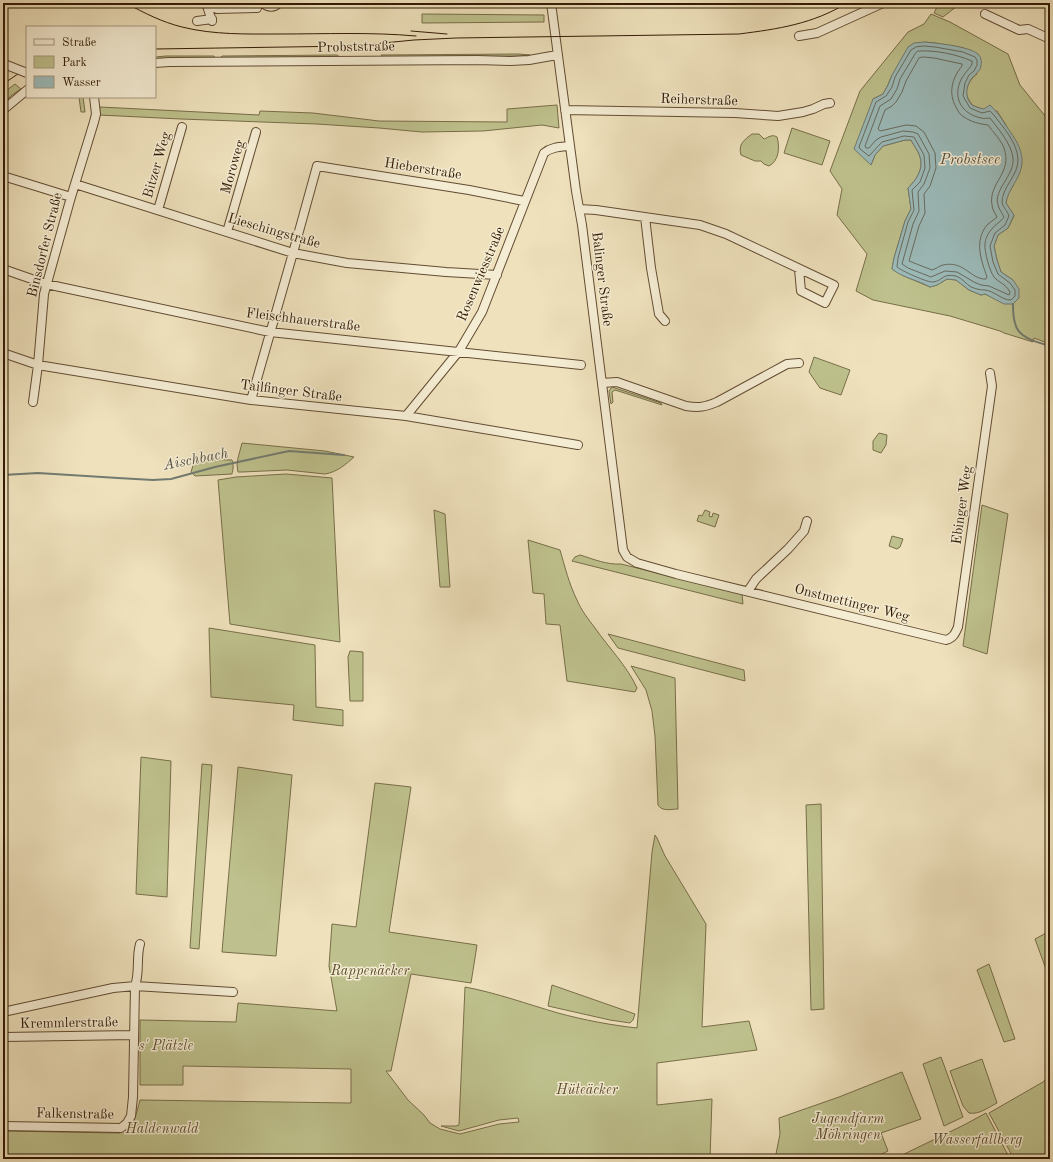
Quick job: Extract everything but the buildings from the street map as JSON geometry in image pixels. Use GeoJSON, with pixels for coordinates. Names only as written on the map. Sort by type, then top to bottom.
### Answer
{"type":"FeatureCollection","features":[{"type":"Feature","properties":{"kind":"street"},"geometry":{"type":"LineString","coordinates":[[206,3],[212,16]]}},
{"type":"Feature","properties":{"kind":"street"},"geometry":{"type":"LineString","coordinates":[[197,21],[260,5],[274,7],[279,3]]}},
{"type":"Feature","properties":{"kind":"street","name":"Balinger Straße"},"geometry":{"type":"LineString","coordinates":[[551,3],[623,550],[627,557]]}},
{"type":"Feature","properties":{"kind":"street"},"geometry":{"type":"LineString","coordinates":[[799,36],[817,34],[883,3]]}},
{"type":"Feature","properties":{"kind":"street"},"geometry":{"type":"LineString","coordinates":[[985,14],[1019,30],[1028,29],[1050,40]]}},
{"type":"Feature","properties":{"kind":"street","name":"Probststraße"},"geometry":{"type":"LineString","coordinates":[[156,63],[408,60],[511,61],[529,60],[557,55]]}},
{"type":"Feature","properties":{"kind":"street"},"geometry":{"type":"LineString","coordinates":[[3,64],[26,72]]}},
{"type":"Feature","properties":{"kind":"street"},"geometry":{"type":"LineString","coordinates":[[3,110],[26,91]]}},
{"type":"Feature","properties":{"kind":"street","name":"Binsdorfer Straße"},"geometry":{"type":"LineString","coordinates":[[33,402],[46,284],[70,197],[94,122],[96,114],[94,98]]}},
{"type":"Feature","properties":{"kind":"street","name":"Reiherstraße"},"geometry":{"type":"LineString","coordinates":[[565,110],[778,116],[803,112],[830,103]]}},
{"type":"Feature","properties":{"kind":"street","name":"Bitzer Weg"},"geometry":{"type":"LineString","coordinates":[[158,210],[182,127]]}},
{"type":"Feature","properties":{"kind":"street","name":"Moroweg"},"geometry":{"type":"LineString","coordinates":[[228,232],[256,132]]}},
{"type":"Feature","properties":{"kind":"street","name":"Rosenwiesstraße"},"geometry":{"type":"LineString","coordinates":[[406,416],[460,351],[482,312],[524,201],[544,154],[548,149],[570,146]]}},
{"type":"Feature","properties":{"kind":"street","name":"Hieberstraße"},"geometry":{"type":"LineString","coordinates":[[293,253],[317,166],[469,190],[524,201]]}},
{"type":"Feature","properties":{"kind":"street"},"geometry":{"type":"LineString","coordinates":[[3,176],[70,197]]}},
{"type":"Feature","properties":{"kind":"street","name":"Lieschingstraße"},"geometry":{"type":"LineString","coordinates":[[75,184],[293,253],[347,263],[497,275]]}},
{"type":"Feature","properties":{"kind":"street"},"geometry":{"type":"LineString","coordinates":[[579,209],[596,210],[700,225],[726,234],[834,285],[826,303],[801,291],[799,269]]}},
{"type":"Feature","properties":{"kind":"street"},"geometry":{"type":"LineString","coordinates":[[645,217],[651,268],[659,314],[665,321]]}},
{"type":"Feature","properties":{"kind":"street"},"geometry":{"type":"LineString","coordinates":[[251,400],[293,253]]}},
{"type":"Feature","properties":{"kind":"street","name":"Fleischhauerstraße"},"geometry":{"type":"LineString","coordinates":[[3,269],[46,284],[270,332],[581,365]]}},
{"type":"Feature","properties":{"kind":"street","name":"Tailfinger Straße"},"geometry":{"type":"LineString","coordinates":[[3,353],[38,365],[251,400],[406,416],[578,446]]}},
{"type":"Feature","properties":{"kind":"street"},"geometry":{"type":"LineString","coordinates":[[602,383],[617,382],[686,406],[697,408],[717,402],[787,364],[799,363]]}},
{"type":"Feature","properties":{"kind":"street","name":"Ebinger Weg"},"geometry":{"type":"LineString","coordinates":[[951,639],[958,627],[976,492],[992,392],[990,373]]}},
{"type":"Feature","properties":{"kind":"street"},"geometry":{"type":"LineString","coordinates":[[748,591],[756,579],[788,549],[804,531],[807,521]]}},
{"type":"Feature","properties":{"kind":"street","name":"Onstmettinger Weg"},"geometry":{"type":"LineString","coordinates":[[627,557],[637,563],[946,640],[951,639]]}},
{"type":"Feature","properties":{"kind":"street"},"geometry":{"type":"LineString","coordinates":[[135,986],[138,979],[138,949],[140,944]]}},
{"type":"Feature","properties":{"kind":"street","name":"Kremmlerstraße"},"geometry":{"type":"LineString","coordinates":[[3,1012],[113,988],[135,986],[233,992]]}},
{"type":"Feature","properties":{"kind":"street","name":"Kremmlerstraße"},"geometry":{"type":"LineString","coordinates":[[4,1037],[134,1035],[135,986]]}},
{"type":"Feature","properties":{"kind":"street","name":"Falkenstraße"},"geometry":{"type":"LineString","coordinates":[[3,1126],[121,1128],[127,1124],[131,1116],[133,1097],[134,1035]]}},
{"type":"Feature","properties":{"kind":"green space"},"geometry":{"type":"Polygon","coordinates":[[[939,3],[961,3],[943,17],[934,13],[939,3]]]}},
{"type":"Feature","properties":{"kind":"green space"},"geometry":{"type":"Polygon","coordinates":[[[422,14],[544,15],[544,22],[422,23],[422,14]]]}},
{"type":"Feature","properties":{"kind":"green space"},"geometry":{"type":"Polygon","coordinates":[[[931,14],[950,22],[1008,54],[1020,85],[1050,122],[1050,344],[1034,338],[1033,342],[950,316],[873,300],[856,291],[867,254],[837,215],[842,189],[830,171],[860,91],[908,32],[924,24],[931,14]],[[924,42],[892,75],[883,94],[873,99],[871,165],[875,155],[883,146],[905,140],[911,140],[919,153],[921,161],[920,170],[908,188],[911,209],[905,221],[892,269],[930,287],[947,279],[956,280],[969,290],[981,295],[985,294],[1004,303],[1013,280],[1001,272],[994,246],[998,235],[1008,228],[1014,216],[1006,203],[1007,196],[1013,186],[1006,125],[997,111],[984,110],[972,105],[968,98],[966,93],[967,87],[972,78],[977,74],[964,48],[924,42]]]}},
{"type":"Feature","properties":{"kind":"green space"},"geometry":{"type":"Polygon","coordinates":[[[337,55],[340,57],[220,58],[222,56],[337,55]]]}},
{"type":"Feature","properties":{"kind":"green space"},"geometry":{"type":"Polygon","coordinates":[[[381,55],[530,55],[383,57],[381,55]]]}},
{"type":"Feature","properties":{"kind":"green space"},"geometry":{"type":"Polygon","coordinates":[[[214,56],[215,58],[156,59],[156,57],[214,56]]]}},
{"type":"Feature","properties":{"kind":"green space"},"geometry":{"type":"Polygon","coordinates":[[[15,84],[21,89],[3,103],[3,93],[15,84]]]}},
{"type":"Feature","properties":{"kind":"green space"},"geometry":{"type":"Polygon","coordinates":[[[79,98],[83,98],[85,112],[81,112],[79,98]]]}},
{"type":"Feature","properties":{"kind":"green space"},"geometry":{"type":"Polygon","coordinates":[[[557,105],[559,128],[542,125],[483,131],[422,132],[317,124],[99,115],[100,107],[259,115],[260,111],[313,113],[379,121],[507,122],[507,109],[557,105]]]}},
{"type":"Feature","properties":{"kind":"green space"},"geometry":{"type":"Polygon","coordinates":[[[792,128],[830,141],[822,165],[784,153],[792,128]]]}},
{"type":"Feature","properties":{"kind":"green space"},"geometry":{"type":"Polygon","coordinates":[[[752,134],[759,134],[764,139],[772,136],[777,137],[777,157],[769,166],[761,161],[755,161],[741,155],[741,145],[744,140],[752,134]]]}},
{"type":"Feature","properties":{"kind":"green space"},"geometry":{"type":"Polygon","coordinates":[[[814,357],[850,370],[841,395],[820,388],[809,372],[814,357]]]}},
{"type":"Feature","properties":{"kind":"green space"},"geometry":{"type":"Polygon","coordinates":[[[612,387],[661,403],[662,405],[615,390],[612,392],[613,402],[611,404],[609,391],[612,387]]]}},
{"type":"Feature","properties":{"kind":"green space"},"geometry":{"type":"Polygon","coordinates":[[[879,433],[887,435],[886,445],[881,453],[873,450],[873,441],[879,433]]]}},
{"type":"Feature","properties":{"kind":"green space"},"geometry":{"type":"Polygon","coordinates":[[[242,443],[325,451],[354,457],[337,470],[325,474],[287,470],[238,472],[237,465],[242,443]]]}},
{"type":"Feature","properties":{"kind":"green space"},"geometry":{"type":"Polygon","coordinates":[[[195,459],[232,460],[232,474],[195,476],[191,472],[195,459]]]}},
{"type":"Feature","properties":{"kind":"green space"},"geometry":{"type":"Polygon","coordinates":[[[286,474],[332,478],[340,642],[230,624],[218,480],[236,477],[286,474]]]}},
{"type":"Feature","properties":{"kind":"green space"},"geometry":{"type":"Polygon","coordinates":[[[982,505],[1008,514],[987,654],[963,646],[982,505]]]}},
{"type":"Feature","properties":{"kind":"green space"},"geometry":{"type":"Polygon","coordinates":[[[434,510],[445,514],[450,587],[440,587],[434,510]]]}},
{"type":"Feature","properties":{"kind":"green space"},"geometry":{"type":"Polygon","coordinates":[[[705,510],[710,512],[709,516],[712,517],[713,513],[719,515],[715,527],[697,521],[699,515],[702,516],[705,510]]]}},
{"type":"Feature","properties":{"kind":"green space"},"geometry":{"type":"Polygon","coordinates":[[[892,536],[903,539],[900,547],[897,549],[889,546],[892,536]]]}},
{"type":"Feature","properties":{"kind":"green space"},"geometry":{"type":"Polygon","coordinates":[[[528,540],[560,550],[569,582],[579,604],[628,672],[637,688],[635,692],[567,681],[560,625],[546,624],[544,594],[533,593],[528,540]]]}},
{"type":"Feature","properties":{"kind":"green space"},"geometry":{"type":"Polygon","coordinates":[[[580,555],[605,563],[621,564],[742,594],[743,604],[572,561],[575,557],[580,555]]]}},
{"type":"Feature","properties":{"kind":"green space"},"geometry":{"type":"Polygon","coordinates":[[[209,628],[315,645],[316,707],[343,710],[343,726],[293,720],[294,705],[211,697],[209,628]]]}},
{"type":"Feature","properties":{"kind":"green space"},"geometry":{"type":"Polygon","coordinates":[[[608,634],[744,670],[745,681],[618,648],[608,634]]]}},
{"type":"Feature","properties":{"kind":"green space"},"geometry":{"type":"Polygon","coordinates":[[[350,651],[363,652],[363,701],[350,701],[348,657],[350,651]]]}},
{"type":"Feature","properties":{"kind":"green space"},"geometry":{"type":"Polygon","coordinates":[[[631,666],[675,678],[678,809],[662,809],[658,805],[655,736],[652,711],[646,690],[631,666]]]}},
{"type":"Feature","properties":{"kind":"green space"},"geometry":{"type":"Polygon","coordinates":[[[141,757],[171,761],[167,897],[136,894],[141,757]]]}},
{"type":"Feature","properties":{"kind":"green space"},"geometry":{"type":"Polygon","coordinates":[[[202,764],[212,765],[199,949],[190,948],[202,764]]]}},
{"type":"Feature","properties":{"kind":"green space"},"geometry":{"type":"Polygon","coordinates":[[[238,767],[292,775],[276,956],[222,952],[238,767]]]}},
{"type":"Feature","properties":{"kind":"green space"},"geometry":{"type":"Polygon","coordinates":[[[375,783],[411,787],[389,932],[477,945],[471,983],[411,974],[391,1071],[386,1071],[408,1100],[430,1123],[440,1129],[460,1134],[499,1124],[519,1122],[518,1118],[499,1120],[459,1131],[441,1126],[459,1125],[465,987],[500,995],[578,1018],[637,1028],[652,852],[655,835],[665,856],[706,924],[702,1027],[749,1021],[757,1050],[657,1063],[657,1105],[712,1099],[710,1159],[3,1159],[3,1131],[119,1133],[124,1131],[132,1124],[140,1100],[351,1103],[351,1069],[183,1066],[183,1085],[140,1085],[140,1020],[236,1022],[238,1003],[337,1011],[329,966],[332,924],[356,927],[375,783]]]}},
{"type":"Feature","properties":{"kind":"green space"},"geometry":{"type":"Polygon","coordinates":[[[821,804],[824,1009],[811,1010],[806,805],[821,804]]]}},
{"type":"Feature","properties":{"kind":"green space"},"geometry":{"type":"Polygon","coordinates":[[[1050,931],[1050,980],[1035,939],[1050,931]]]}},
{"type":"Feature","properties":{"kind":"green space"},"geometry":{"type":"Polygon","coordinates":[[[989,964],[1015,1039],[1004,1042],[977,970],[989,964]]]}},
{"type":"Feature","properties":{"kind":"green space"},"geometry":{"type":"Polygon","coordinates":[[[552,985],[635,1014],[633,1020],[630,1023],[610,1020],[548,1006],[552,985]]]}},
{"type":"Feature","properties":{"kind":"green space"},"geometry":{"type":"Polygon","coordinates":[[[941,1057],[963,1117],[944,1126],[923,1064],[941,1057]]]}},
{"type":"Feature","properties":{"kind":"green space"},"geometry":{"type":"Polygon","coordinates":[[[982,1059],[997,1103],[980,1112],[969,1113],[963,1106],[950,1071],[982,1059]]]}},
{"type":"Feature","properties":{"kind":"green space","name":"Jugendfarm Möhringen"},"geometry":{"type":"Polygon","coordinates":[[[902,1072],[921,1119],[881,1133],[888,1151],[872,1159],[775,1159],[780,1134],[779,1118],[839,1097],[902,1072]]]}},
{"type":"Feature","properties":{"kind":"green space"},"geometry":{"type":"Polygon","coordinates":[[[1050,1075],[1050,1159],[1014,1159],[989,1113],[1043,1082],[1050,1075]]]}},
{"type":"Feature","properties":{"kind":"green space","name":"Wasserfallberg"},"geometry":{"type":"Polygon","coordinates":[[[986,1113],[1010,1159],[894,1159],[964,1125],[986,1113]]]}},
{"type":"Feature","properties":{"kind":"water","name":"Probstsee"},"geometry":{"type":"Polygon","coordinates":[[[924,42],[960,47],[973,51],[979,55],[981,58],[981,67],[967,87],[969,102],[972,105],[984,109],[990,105],[1000,116],[1019,146],[1022,165],[1008,195],[1006,203],[1014,215],[1008,228],[998,235],[994,246],[1001,272],[1013,280],[1019,289],[1019,298],[1013,304],[1004,304],[985,294],[981,295],[969,290],[956,280],[947,279],[930,287],[901,275],[892,269],[905,221],[911,209],[908,188],[920,170],[921,161],[911,140],[905,140],[883,146],[875,155],[871,165],[854,149],[873,99],[883,94],[908,47],[914,43],[924,42]]]}},
{"type":"Feature","properties":{"kind":"waterway"},"geometry":{"type":"LineString","coordinates":[[1013,304],[1014,321],[1020,332],[1029,339],[1050,346]]}},
{"type":"Feature","properties":{"kind":"waterway","name":"Aischbach"},"geometry":{"type":"LineString","coordinates":[[3,475],[38,473],[153,480],[171,479],[215,467],[289,451],[344,455]]}},
{"type":"Feature","properties":{"kind":"tram line"},"geometry":{"type":"LineString","coordinates":[[126,3],[167,23],[194,30],[218,33],[365,34],[416,36]]}},
{"type":"Feature","properties":{"kind":"tram line"},"geometry":{"type":"LineString","coordinates":[[156,49],[353,46],[414,40],[456,38],[739,34],[781,28],[808,21],[847,3]]}},
{"type":"Feature","properties":{"kind":"tram line"},"geometry":{"type":"LineString","coordinates":[[411,31],[447,34]]}},
{"type":"Feature","properties":{"kind":"tram line"},"geometry":{"type":"LineString","coordinates":[[3,84],[26,69]]}},
{"type":"Feature","properties":{"kind":"park label","name":"Rappenäcker"},"geometry":{"type":"Point","coordinates":[370,971]}},
{"type":"Feature","properties":{"kind":"park label","name":"s' Plätzle"},"geometry":{"type":"Point","coordinates":[166,1046]}},
{"type":"Feature","properties":{"kind":"park label","name":"Hüteäcker"},"geometry":{"type":"Point","coordinates":[587,1090]}},
{"type":"Feature","properties":{"kind":"park label","name":"Haldenwald"},"geometry":{"type":"Point","coordinates":[162,1129]}}]}
